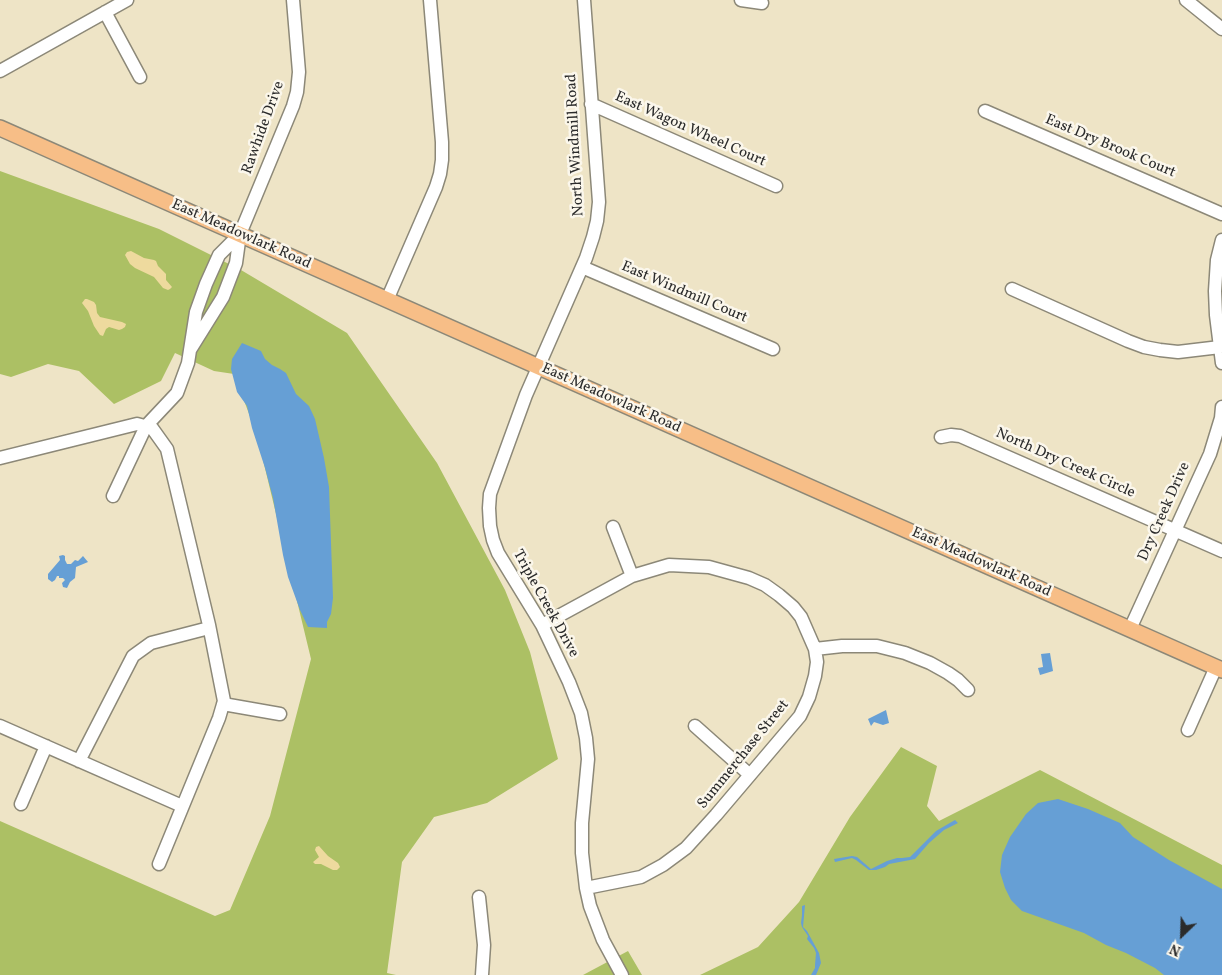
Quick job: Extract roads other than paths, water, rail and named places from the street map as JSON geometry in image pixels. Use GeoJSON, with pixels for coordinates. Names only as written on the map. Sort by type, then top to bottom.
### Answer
{"type":"FeatureCollection","features":[{"type":"Feature","properties":{"kind":"main road","name":"East Meadowlark Road"},"geometry":{"type":"LineString","coordinates":[[0,128],[1219,668]]}},
{"type":"Feature","properties":{"kind":"street"},"geometry":{"type":"LineString","coordinates":[[0,71],[127,0]]}},
{"type":"Feature","properties":{"kind":"street","name":"Rawhide Drive"},"geometry":{"type":"LineString","coordinates":[[240,234],[293,106],[297,92],[299,70],[293,0]]}},
{"type":"Feature","properties":{"kind":"street"},"geometry":{"type":"LineString","coordinates":[[387,300],[440,174],[442,142],[430,0]]}},
{"type":"Feature","properties":{"kind":"street","name":"North Windmill Road"},"geometry":{"type":"LineString","coordinates":[[538,367],[582,267],[593,237],[596,222],[598,202],[584,0]]}},
{"type":"Feature","properties":{"kind":"street"},"geometry":{"type":"LineString","coordinates":[[741,0],[762,3]]}},
{"type":"Feature","properties":{"kind":"street"},"geometry":{"type":"LineString","coordinates":[[1186,0],[1222,29]]}},
{"type":"Feature","properties":{"kind":"street"},"geometry":{"type":"LineString","coordinates":[[105,12],[140,77]]}},
{"type":"Feature","properties":{"kind":"street","name":"East Wagon Wheel Court"},"geometry":{"type":"LineString","coordinates":[[592,104],[776,186]]}},
{"type":"Feature","properties":{"kind":"street","name":"East Dry Brook Court"},"geometry":{"type":"LineString","coordinates":[[985,111],[1222,214]]}},
{"type":"Feature","properties":{"kind":"street"},"geometry":{"type":"LineString","coordinates":[[113,496],[146,426],[177,393],[188,362],[196,312],[206,284],[219,255],[240,234]]}},
{"type":"Feature","properties":{"kind":"street"},"geometry":{"type":"LineString","coordinates":[[190,350],[223,297],[236,262],[240,234]]}},
{"type":"Feature","properties":{"kind":"street"},"geometry":{"type":"LineString","coordinates":[[1222,240],[1217,260],[1215,291],[1222,363]]}},
{"type":"Feature","properties":{"kind":"street","name":"East Windmill Court"},"geometry":{"type":"LineString","coordinates":[[582,267],[773,349]]}},
{"type":"Feature","properties":{"kind":"street"},"geometry":{"type":"LineString","coordinates":[[1012,289],[1144,347],[1178,352],[1220,347]]}},
{"type":"Feature","properties":{"kind":"street","name":"Triple Creek Drive"},"geometry":{"type":"LineString","coordinates":[[538,367],[490,494],[490,526],[498,553],[542,625],[569,682],[581,713],[588,759],[582,823],[582,853],[586,888],[590,906],[619,974]]}},
{"type":"Feature","properties":{"kind":"street","name":"Dry Creek Drive"},"geometry":{"type":"LineString","coordinates":[[1130,628],[1211,451],[1221,418],[1222,407]]}},
{"type":"Feature","properties":{"kind":"street"},"geometry":{"type":"LineString","coordinates":[[0,459],[137,424],[152,428],[167,449],[209,628],[224,702],[159,864]]}},
{"type":"Feature","properties":{"kind":"street","name":"North Dry Creek Circle"},"geometry":{"type":"LineString","coordinates":[[941,438],[951,435],[960,436],[1222,551]]}},
{"type":"Feature","properties":{"kind":"street"},"geometry":{"type":"LineString","coordinates":[[613,527],[632,576]]}},
{"type":"Feature","properties":{"kind":"street","name":"Summerchase Street"},"geometry":{"type":"LineString","coordinates":[[542,625],[632,576],[669,565],[709,567],[748,578],[765,585],[779,595],[801,617],[815,649],[817,662],[815,676],[810,697],[800,716],[686,848],[641,877],[586,888]]}},
{"type":"Feature","properties":{"kind":"street"},"geometry":{"type":"LineString","coordinates":[[79,761],[133,656],[151,644],[209,628]]}},
{"type":"Feature","properties":{"kind":"street"},"geometry":{"type":"LineString","coordinates":[[815,649],[842,646],[877,646],[905,653],[948,673],[968,690]]}},
{"type":"Feature","properties":{"kind":"street"},"geometry":{"type":"LineString","coordinates":[[1188,730],[1219,668]]}},
{"type":"Feature","properties":{"kind":"street"},"geometry":{"type":"LineString","coordinates":[[223,704],[280,714]]}},
{"type":"Feature","properties":{"kind":"street"},"geometry":{"type":"LineString","coordinates":[[0,726],[182,806]]}},
{"type":"Feature","properties":{"kind":"street"},"geometry":{"type":"LineString","coordinates":[[695,726],[750,775]]}},
{"type":"Feature","properties":{"kind":"street"},"geometry":{"type":"LineString","coordinates":[[21,804],[46,746]]}},
{"type":"Feature","properties":{"kind":"street"},"geometry":{"type":"LineString","coordinates":[[479,896],[484,945],[482,975]]}},
{"type":"Feature","properties":{"kind":"water"},"geometry":{"type":"Polygon","coordinates":[[[242,343],[261,351],[265,359],[286,373],[296,394],[309,406],[315,419],[329,487],[333,598],[327,628],[308,627],[288,577],[273,498],[265,468],[247,406],[237,392],[231,369],[232,359],[242,343]]]}},
{"type":"Feature","properties":{"kind":"water"},"geometry":{"type":"Polygon","coordinates":[[[63,555],[67,564],[71,564],[75,560],[78,561],[83,556],[88,562],[76,567],[75,578],[67,588],[63,587],[62,583],[65,580],[59,578],[59,576],[52,582],[48,579],[48,574],[60,560],[59,556],[63,555]]]}},
{"type":"Feature","properties":{"kind":"water"},"geometry":{"type":"Polygon","coordinates":[[[1050,653],[1053,671],[1040,675],[1038,668],[1043,667],[1041,654],[1050,653]]]}},
{"type":"Feature","properties":{"kind":"water"},"geometry":{"type":"Polygon","coordinates":[[[886,710],[889,723],[883,725],[874,722],[871,726],[868,719],[886,710]]]}},
{"type":"Feature","properties":{"kind":"water"},"geometry":{"type":"Polygon","coordinates":[[[1058,799],[1088,809],[1120,823],[1133,837],[1169,860],[1222,889],[1222,975],[1164,975],[1155,968],[1084,933],[1022,911],[1011,900],[1000,872],[1002,855],[1010,837],[1026,814],[1038,803],[1058,799]]]}},
{"type":"Feature","properties":{"kind":"water"},"geometry":{"type":"Polygon","coordinates":[[[955,820],[958,823],[944,830],[915,859],[889,864],[876,870],[869,870],[852,858],[835,862],[834,859],[852,856],[857,857],[871,869],[887,861],[910,857],[936,831],[955,820]]]}},
{"type":"Feature","properties":{"kind":"water"},"geometry":{"type":"Polygon","coordinates":[[[805,905],[803,927],[819,953],[821,963],[816,975],[811,975],[815,968],[816,953],[807,939],[808,936],[802,927],[801,923],[802,906],[805,905]]]}}]}
